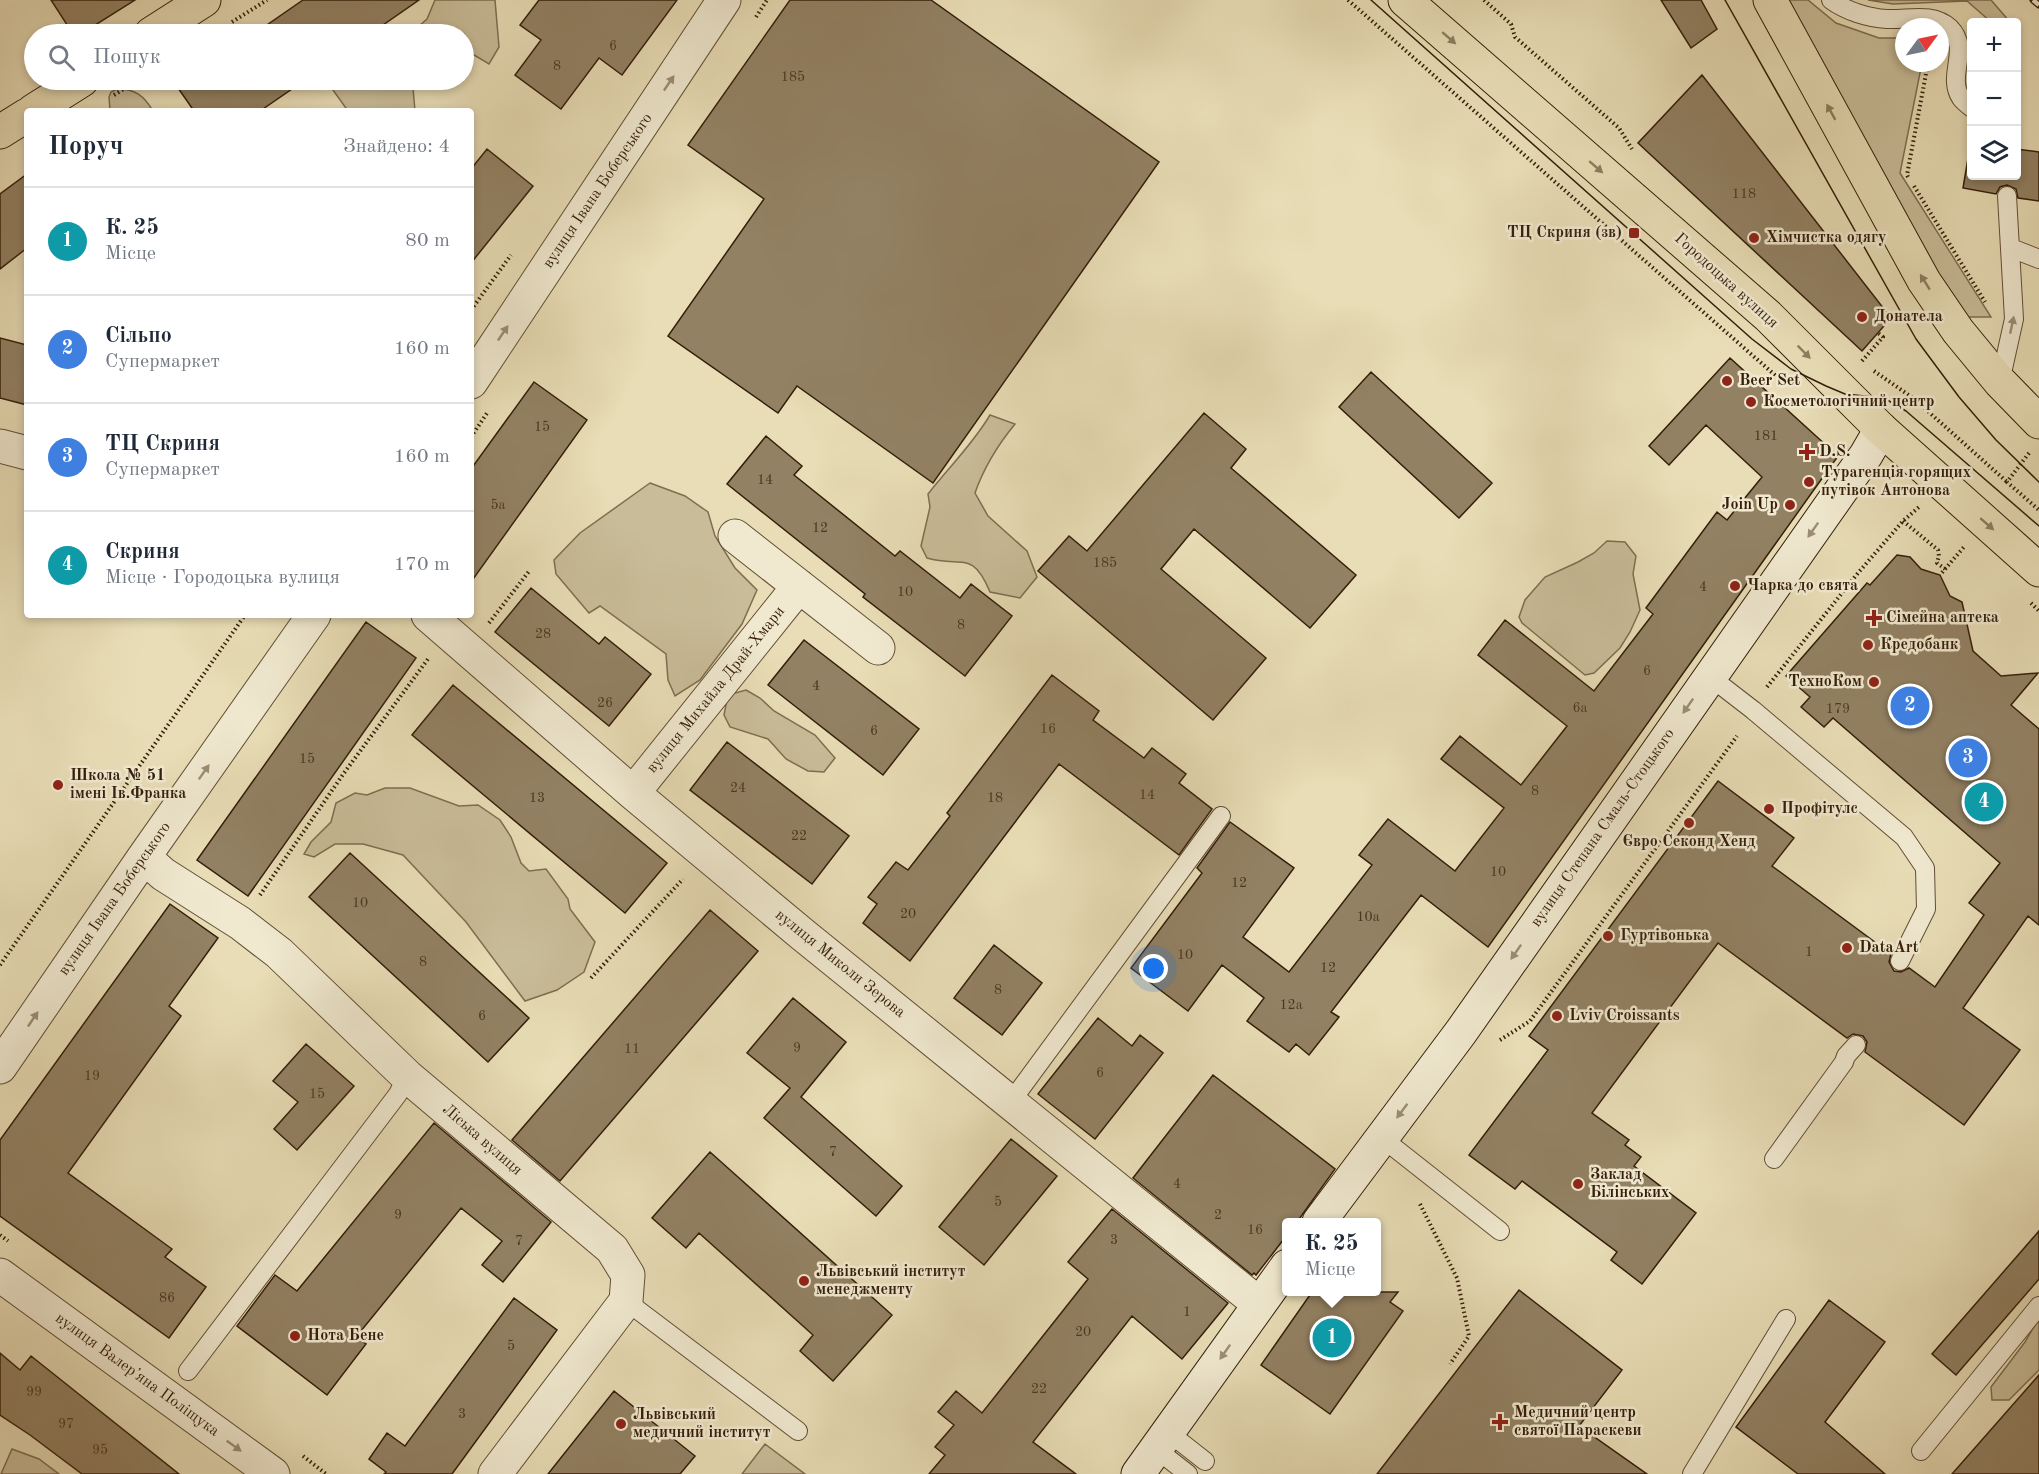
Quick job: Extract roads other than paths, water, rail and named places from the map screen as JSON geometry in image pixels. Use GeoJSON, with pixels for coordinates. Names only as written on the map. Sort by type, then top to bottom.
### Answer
{"type":"FeatureCollection","features":[{"type":"Feature","properties":{"kind":"main road"},"geometry":{"type":"LineString","coordinates":[[167,24],[204,0]]}},
{"type":"Feature","properties":{"kind":"main road","name":"Городоцька вулиця"},"geometry":{"type":"LineString","coordinates":[[1405,0],[1768,316],[1881,429],[2039,570]]}},
{"type":"Feature","properties":{"kind":"main road"},"geometry":{"type":"LineString","coordinates":[[1770,0],[1923,281],[1958,331],[2000,382],[2039,422]]}},
{"type":"Feature","properties":{"kind":"main road"},"geometry":{"type":"LineString","coordinates":[[38,108],[66,90]]}},
{"type":"Feature","properties":{"kind":"main road"},"geometry":{"type":"LineString","coordinates":[[0,132],[24,117]]}},
{"type":"Feature","properties":{"kind":"street","name":"вулиця Івана Боберського"},"geometry":{"type":"LineString","coordinates":[[474,377],[724,0]]}},
{"type":"Feature","properties":{"kind":"street","name":"вулиця Степана Смаль-Стоцького"},"geometry":{"type":"LineString","coordinates":[[1322,1218],[1461,1032],[1866,455],[1881,429]]}},
{"type":"Feature","properties":{"kind":"street"},"geometry":{"type":"LineString","coordinates":[[0,446],[24,452]]}},
{"type":"Feature","properties":{"kind":"street"},"geometry":{"type":"LineString","coordinates":[[735,536],[878,648]]}},
{"type":"Feature","properties":{"kind":"street","name":"вулиця Михайла Драй-Хмари"},"geometry":{"type":"LineString","coordinates":[[633,793],[799,586]]}},
{"type":"Feature","properties":{"kind":"street","name":"вулиця Івана Боберського"},"geometry":{"type":"LineString","coordinates":[[0,1067],[312,618]]}},
{"type":"Feature","properties":{"kind":"street","name":"вулиця Миколи Зерова"},"geometry":{"type":"LineString","coordinates":[[431,618],[633,793],[802,934],[1259,1304]]}},
{"type":"Feature","properties":{"kind":"street","name":"Ліська вулиця"},"geometry":{"type":"LineString","coordinates":[[144,857],[163,874],[240,923],[279,953],[407,1076],[612,1250],[628,1275],[626,1301]]}},
{"type":"Feature","properties":{"kind":"street"},"geometry":{"type":"LineString","coordinates":[[1154,1452],[1282,1273]]}},
{"type":"Feature","properties":{"kind":"street","name":"вулиця Валерʼяна Поліщука"},"geometry":{"type":"LineString","coordinates":[[0,1275],[273,1474]]}},
{"type":"Feature","properties":{"kind":"street"},"geometry":{"type":"LineString","coordinates":[[495,1474],[626,1301]]}},
{"type":"Feature","properties":{"kind":"lane"},"geometry":{"type":"LineString","coordinates":[[1831,0],[1863,15],[1888,19],[1938,19],[1951,29],[1960,43],[1956,84],[1961,98],[1967,104]]}},
{"type":"Feature","properties":{"kind":"lane"},"geometry":{"type":"LineString","coordinates":[[2000,382],[2014,319],[2007,196]]}},
{"type":"Feature","properties":{"kind":"lane"},"geometry":{"type":"LineString","coordinates":[[2011,248],[2039,259]]}},
{"type":"Feature","properties":{"kind":"lane"},"geometry":{"type":"LineString","coordinates":[[1709,676],[1904,837],[1925,868],[1926,909],[1900,961]]}},
{"type":"Feature","properties":{"kind":"lane"},"geometry":{"type":"LineString","coordinates":[[1010,1103],[1221,816]]}},
{"type":"Feature","properties":{"kind":"lane"},"geometry":{"type":"LineString","coordinates":[[1774,1159],[1856,1045]]}},
{"type":"Feature","properties":{"kind":"lane"},"geometry":{"type":"LineString","coordinates":[[188,1371],[398,1094],[407,1076]]}},
{"type":"Feature","properties":{"kind":"lane"},"geometry":{"type":"LineString","coordinates":[[1382,1138],[1500,1230]]}},
{"type":"Feature","properties":{"kind":"lane"},"geometry":{"type":"LineString","coordinates":[[626,1301],[798,1431]]}},
{"type":"Feature","properties":{"kind":"lane"},"geometry":{"type":"LineString","coordinates":[[1921,1451],[2039,1306]]}},
{"type":"Feature","properties":{"kind":"lane"},"geometry":{"type":"LineString","coordinates":[[1692,1474],[1786,1319]]}},
{"type":"Feature","properties":{"kind":"lane"},"geometry":{"type":"LineString","coordinates":[[1154,1452],[1205,1461]]}},
{"type":"Feature","properties":{"kind":"lane"},"geometry":{"type":"LineString","coordinates":[[1154,1452],[1188,1474]]}},
{"type":"Feature","properties":{"kind":"tram line"},"geometry":{"type":"LineString","coordinates":[[1371,0],[1752,339],[1791,369],[1826,386],[1845,394],[1884,398],[1906,411],[2039,526]]}},
{"type":"Feature","properties":{"kind":"tram line"},"geometry":{"type":"LineString","coordinates":[[1725,0],[1916,339],[1959,397],[1996,440],[2039,482]]}},
{"type":"Feature","properties":{"kind":"railway"},"geometry":{"type":"LineString","coordinates":[[2033,0],[2039,5]]}},
{"type":"Feature","properties":{"kind":"place","name":"ТЦ Скриня (зв)"},"geometry":{"type":"Point","coordinates":[1634,233]}},
{"type":"Feature","properties":{"kind":"place","name":"Хімчистка одягу"},"geometry":{"type":"Point","coordinates":[1754,238]}},
{"type":"Feature","properties":{"kind":"place","name":"Донатела"},"geometry":{"type":"Point","coordinates":[1862,317]}},
{"type":"Feature","properties":{"kind":"place","name":"Beer Set"},"geometry":{"type":"Point","coordinates":[1727,381]}},
{"type":"Feature","properties":{"kind":"place","name":"Косметологічний центр"},"geometry":{"type":"Point","coordinates":[1751,402]}},
{"type":"Feature","properties":{"kind":"place","name":"D.S."},"geometry":{"type":"Point","coordinates":[1807,452]}},
{"type":"Feature","properties":{"kind":"place","name":"Турагенція горящих путівок Антонова"},"geometry":{"type":"Point","coordinates":[1809,482]}},
{"type":"Feature","properties":{"kind":"place","name":"Join Up"},"geometry":{"type":"Point","coordinates":[1790,505]}},
{"type":"Feature","properties":{"kind":"place","name":"Чарка до свята"},"geometry":{"type":"Point","coordinates":[1735,586]}},
{"type":"Feature","properties":{"kind":"place","name":"Сімейна аптека"},"geometry":{"type":"Point","coordinates":[1874,618]}},
{"type":"Feature","properties":{"kind":"place","name":"Кредобанк"},"geometry":{"type":"Point","coordinates":[1868,645]}},
{"type":"Feature","properties":{"kind":"place","name":"ТехноКом"},"geometry":{"type":"Point","coordinates":[1874,682]}},
{"type":"Feature","properties":{"kind":"place","name":"Сільпо"},"geometry":{"type":"Point","coordinates":[1910,706]}},
{"type":"Feature","properties":{"kind":"place","name":"ТЦ Скриня"},"geometry":{"type":"Point","coordinates":[1968,758]}},
{"type":"Feature","properties":{"kind":"place","name":"Школа № 51 імені Ів.Франка"},"geometry":{"type":"Point","coordinates":[58,785]}},
{"type":"Feature","properties":{"kind":"place","name":"Скриня"},"geometry":{"type":"Point","coordinates":[1984,802]}},
{"type":"Feature","properties":{"kind":"place","name":"Профітулс"},"geometry":{"type":"Point","coordinates":[1769,809]}},
{"type":"Feature","properties":{"kind":"place","name":"Євро Секонд Хенд"},"geometry":{"type":"Point","coordinates":[1689,823]}},
{"type":"Feature","properties":{"kind":"place","name":"Гуртівонька"},"geometry":{"type":"Point","coordinates":[1608,936]}},
{"type":"Feature","properties":{"kind":"place","name":"DataArt"},"geometry":{"type":"Point","coordinates":[1847,948]}},
{"type":"Feature","properties":{"kind":"place","name":"Lviv Croissants"},"geometry":{"type":"Point","coordinates":[1557,1016]}},
{"type":"Feature","properties":{"kind":"place","name":"Заклад Білінських"},"geometry":{"type":"Point","coordinates":[1578,1184]}},
{"type":"Feature","properties":{"kind":"place","name":"Львівський інститут менеджменту"},"geometry":{"type":"Point","coordinates":[804,1281]}},
{"type":"Feature","properties":{"kind":"place","name":"Нота Бене"},"geometry":{"type":"Point","coordinates":[295,1336]}},
{"type":"Feature","properties":{"kind":"place","name":"К. 25"},"geometry":{"type":"Point","coordinates":[1332,1338]}},
{"type":"Feature","properties":{"kind":"place","name":"Медичний центр святої Параскеви"},"geometry":{"type":"Point","coordinates":[1500,1422]}},
{"type":"Feature","properties":{"kind":"place","name":"Львівський медичний інститут"},"geometry":{"type":"Point","coordinates":[621,1424]}}]}
